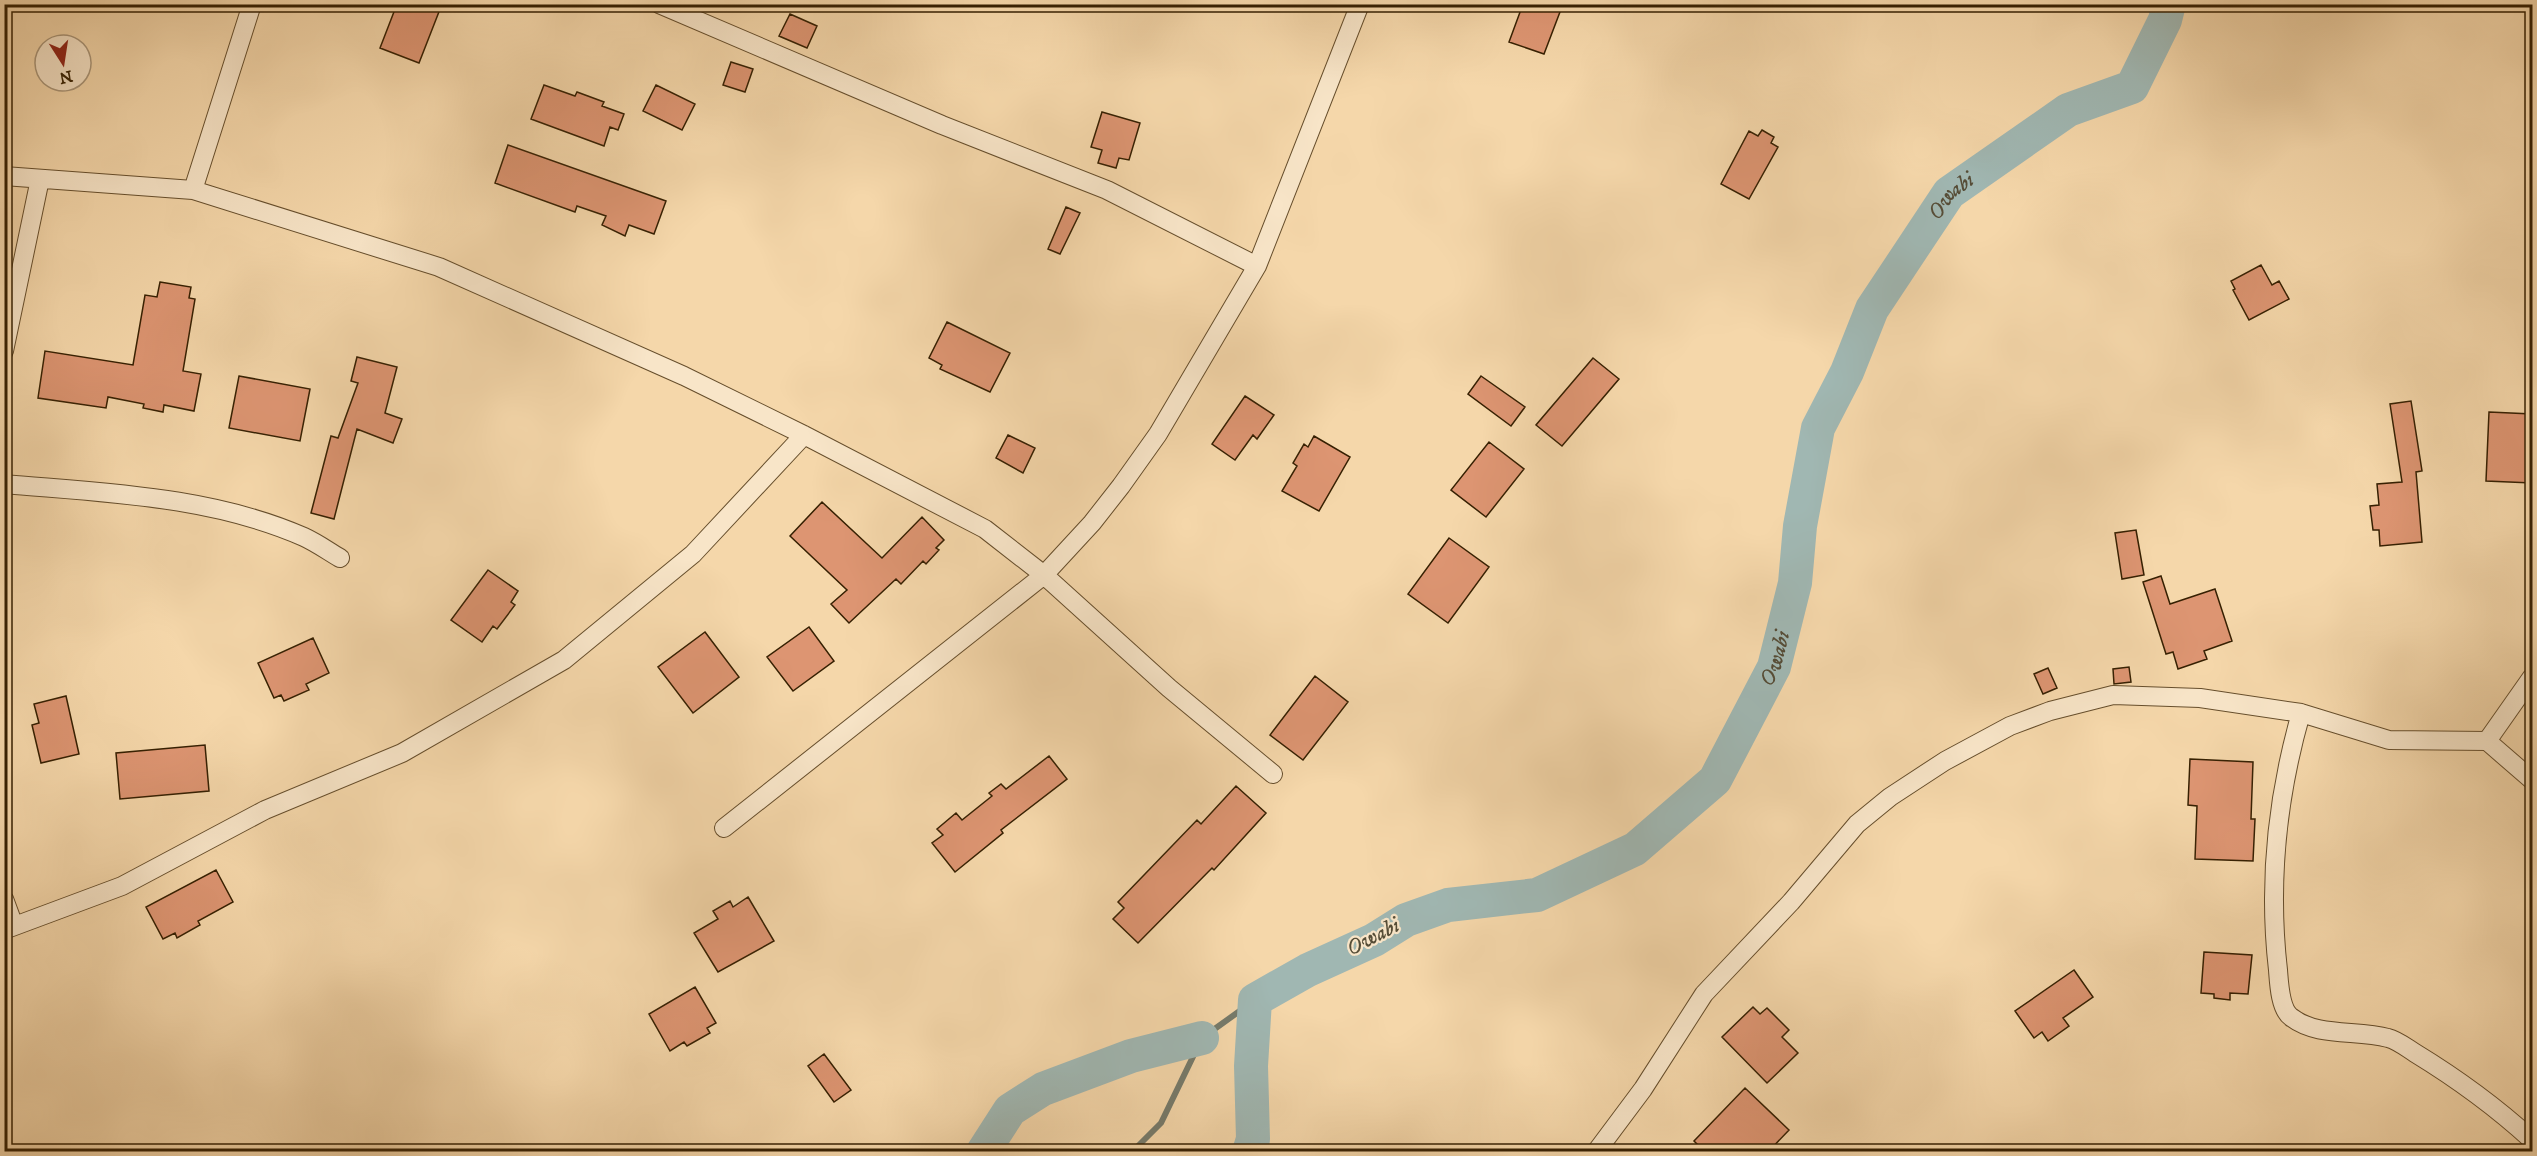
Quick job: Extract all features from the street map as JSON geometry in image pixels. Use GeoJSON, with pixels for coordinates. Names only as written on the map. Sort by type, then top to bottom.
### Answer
{"type":"FeatureCollection","features":[{"type":"Feature","properties":{"kind":"street"},"geometry":{"type":"LineString","coordinates":[[193,190],[252,4]]}},
{"type":"Feature","properties":{"kind":"street"},"geometry":{"type":"LineString","coordinates":[[659,4],[942,125],[1107,190],[1257,266]]}},
{"type":"Feature","properties":{"kind":"street"},"geometry":{"type":"LineString","coordinates":[[724,828],[1044,575],[1092,523],[1158,434],[1257,266],[1360,4]]}},
{"type":"Feature","properties":{"kind":"street"},"geometry":{"type":"LineString","coordinates":[[4,176],[193,190],[439,267],[684,376],[985,529],[1044,575],[1169,688],[1273,774]]}},
{"type":"Feature","properties":{"kind":"street"},"geometry":{"type":"LineString","coordinates":[[4,351],[40,179]]}},
{"type":"Feature","properties":{"kind":"street"},"geometry":{"type":"LineString","coordinates":[[4,899],[9,928],[122,886],[265,810],[402,753],[564,660],[693,554],[804,435]]}},
{"type":"Feature","properties":{"kind":"street"},"geometry":{"type":"LineString","coordinates":[[4,484],[174,500],[246,518],[305,537],[340,558]]}},
{"type":"Feature","properties":{"kind":"street"},"geometry":{"type":"LineString","coordinates":[[2487,741],[2532,677]]}},
{"type":"Feature","properties":{"kind":"street"},"geometry":{"type":"LineString","coordinates":[[1596,1152],[1643,1089],[1704,994],[1791,903],[1857,824],[1890,797],[1945,762],[2010,726],[2050,711],[2113,695],[2200,698],[2301,713],[2389,740],[2487,741],[2532,780]]}},
{"type":"Feature","properties":{"kind":"street"},"geometry":{"type":"LineString","coordinates":[[2301,713],[2288,760],[2273,889],[2273,930],[2280,990],[2288,1015],[2318,1029],[2389,1038],[2442,1069],[2532,1140]]}},
{"type":"Feature","properties":{"kind":"building"},"geometry":{"type":"Polygon","coordinates":[[[397,4],[442,4],[419,63],[380,48],[397,4]]]}},
{"type":"Feature","properties":{"kind":"building"},"geometry":{"type":"Polygon","coordinates":[[[1523,4],[1563,4],[1544,54],[1509,42],[1523,4]]]}},
{"type":"Feature","properties":{"kind":"building"},"geometry":{"type":"Polygon","coordinates":[[[790,14],[817,26],[807,48],[779,36],[790,14]]]}},
{"type":"Feature","properties":{"kind":"building"},"geometry":{"type":"Polygon","coordinates":[[[731,62],[753,69],[745,92],[723,85],[731,62]]]}},
{"type":"Feature","properties":{"kind":"building"},"geometry":{"type":"Polygon","coordinates":[[[544,85],[575,96],[577,92],[604,102],[602,106],[624,114],[618,130],[610,127],[604,146],[531,119],[544,85]]]}},
{"type":"Feature","properties":{"kind":"building"},"geometry":{"type":"Polygon","coordinates":[[[656,85],[695,104],[682,130],[643,111],[656,85]]]}},
{"type":"Feature","properties":{"kind":"building"},"geometry":{"type":"Polygon","coordinates":[[[1102,112],[1140,123],[1129,160],[1119,158],[1116,168],[1098,163],[1102,150],[1091,147],[1102,112]]]}},
{"type":"Feature","properties":{"kind":"building"},"geometry":{"type":"Polygon","coordinates":[[[1762,130],[1774,137],[1771,143],[1778,147],[1749,199],[1721,184],[1749,131],[1758,136],[1762,130]]]}},
{"type":"Feature","properties":{"kind":"building"},"geometry":{"type":"Polygon","coordinates":[[[508,145],[666,201],[654,234],[629,225],[625,236],[602,225],[606,216],[577,206],[575,212],[495,183],[508,145]]]}},
{"type":"Feature","properties":{"kind":"building"},"geometry":{"type":"Polygon","coordinates":[[[1066,207],[1080,213],[1060,254],[1048,249],[1066,207]]]}},
{"type":"Feature","properties":{"kind":"building"},"geometry":{"type":"Polygon","coordinates":[[[2261,265],[2272,285],[2279,281],[2289,299],[2249,320],[2233,290],[2235,289],[2231,281],[2261,265]]]}},
{"type":"Feature","properties":{"kind":"building"},"geometry":{"type":"Polygon","coordinates":[[[160,282],[191,287],[189,298],[195,299],[183,371],[201,374],[194,411],[164,405],[163,412],[143,408],[144,404],[108,397],[106,408],[38,398],[45,351],[133,365],[145,295],[157,297],[160,282]]]}},
{"type":"Feature","properties":{"kind":"building"},"geometry":{"type":"Polygon","coordinates":[[[947,322],[1010,353],[990,392],[940,369],[942,365],[929,358],[947,322]]]}},
{"type":"Feature","properties":{"kind":"building"},"geometry":{"type":"Polygon","coordinates":[[[357,357],[397,367],[385,413],[402,419],[393,443],[357,429],[334,519],[311,513],[331,436],[338,438],[358,383],[351,381],[357,357]]]}},
{"type":"Feature","properties":{"kind":"building"},"geometry":{"type":"Polygon","coordinates":[[[1593,358],[1619,379],[1562,446],[1536,425],[1593,358]]]}},
{"type":"Feature","properties":{"kind":"building"},"geometry":{"type":"Polygon","coordinates":[[[239,376],[310,389],[300,441],[229,428],[239,376]]]}},
{"type":"Feature","properties":{"kind":"building"},"geometry":{"type":"Polygon","coordinates":[[[1481,376],[1525,407],[1511,426],[1468,394],[1481,376]]]}},
{"type":"Feature","properties":{"kind":"building"},"geometry":{"type":"Polygon","coordinates":[[[1245,396],[1274,415],[1257,439],[1253,435],[1235,460],[1212,444],[1245,396]]]}},
{"type":"Feature","properties":{"kind":"building"},"geometry":{"type":"Polygon","coordinates":[[[2411,401],[2422,471],[2416,472],[2422,542],[2380,546],[2379,530],[2373,530],[2370,506],[2379,505],[2377,484],[2402,482],[2390,404],[2411,401]]]}},
{"type":"Feature","properties":{"kind":"building"},"geometry":{"type":"Polygon","coordinates":[[[2489,412],[2532,414],[2532,483],[2486,481],[2489,412]]]}},
{"type":"Feature","properties":{"kind":"building"},"geometry":{"type":"Polygon","coordinates":[[[1008,435],[1035,448],[1023,473],[996,458],[1008,435]]]}},
{"type":"Feature","properties":{"kind":"building"},"geometry":{"type":"Polygon","coordinates":[[[1314,436],[1350,457],[1319,511],[1282,491],[1297,466],[1293,463],[1304,444],[1308,447],[1314,436]]]}},
{"type":"Feature","properties":{"kind":"building"},"geometry":{"type":"Polygon","coordinates":[[[1489,442],[1524,469],[1486,517],[1451,490],[1489,442]]]}},
{"type":"Feature","properties":{"kind":"building"},"geometry":{"type":"Polygon","coordinates":[[[822,502],[882,558],[922,517],[944,540],[936,548],[939,550],[926,564],[923,561],[901,584],[896,579],[849,623],[831,604],[847,590],[790,536],[822,502]]]}},
{"type":"Feature","properties":{"kind":"building"},"geometry":{"type":"Polygon","coordinates":[[[2136,530],[2144,575],[2122,579],[2115,533],[2136,530]]]}},
{"type":"Feature","properties":{"kind":"building"},"geometry":{"type":"Polygon","coordinates":[[[1449,538],[1489,567],[1448,623],[1408,594],[1449,538]]]}},
{"type":"Feature","properties":{"kind":"building"},"geometry":{"type":"Polygon","coordinates":[[[488,570],[518,591],[511,602],[515,605],[497,629],[493,626],[482,642],[451,620],[488,570]]]}},
{"type":"Feature","properties":{"kind":"building"},"geometry":{"type":"Polygon","coordinates":[[[2161,576],[2170,604],[2215,589],[2232,641],[2204,651],[2207,659],[2178,669],[2173,652],[2166,654],[2143,582],[2161,576]]]}},
{"type":"Feature","properties":{"kind":"building"},"geometry":{"type":"Polygon","coordinates":[[[809,627],[834,661],[793,691],[767,657],[809,627]]]}},
{"type":"Feature","properties":{"kind":"building"},"geometry":{"type":"Polygon","coordinates":[[[705,632],[739,677],[693,713],[658,667],[705,632]]]}},
{"type":"Feature","properties":{"kind":"building"},"geometry":{"type":"Polygon","coordinates":[[[313,638],[329,673],[306,684],[309,690],[284,701],[281,695],[274,698],[258,663],[313,638]]]}},
{"type":"Feature","properties":{"kind":"building"},"geometry":{"type":"Polygon","coordinates":[[[2129,667],[2131,682],[2114,684],[2113,669],[2129,667]]]}},
{"type":"Feature","properties":{"kind":"building"},"geometry":{"type":"Polygon","coordinates":[[[2048,668],[2057,688],[2043,694],[2034,674],[2048,668]]]}},
{"type":"Feature","properties":{"kind":"building"},"geometry":{"type":"Polygon","coordinates":[[[1315,676],[1348,702],[1303,760],[1270,735],[1315,676]]]}},
{"type":"Feature","properties":{"kind":"building"},"geometry":{"type":"Polygon","coordinates":[[[66,696],[79,754],[41,763],[32,725],[39,723],[34,704],[66,696]]]}},
{"type":"Feature","properties":{"kind":"building"},"geometry":{"type":"Polygon","coordinates":[[[205,745],[209,791],[120,799],[116,753],[205,745]]]}},
{"type":"Feature","properties":{"kind":"building"},"geometry":{"type":"Polygon","coordinates":[[[1049,756],[1067,779],[1001,830],[1003,833],[955,872],[932,843],[943,835],[937,829],[956,813],[962,820],[992,796],[989,793],[1001,784],[1006,789],[1049,756]]]}},
{"type":"Feature","properties":{"kind":"building"},"geometry":{"type":"Polygon","coordinates":[[[2190,759],[2253,762],[2251,819],[2255,819],[2253,861],[2195,859],[2197,806],[2188,805],[2190,759]]]}},
{"type":"Feature","properties":{"kind":"building"},"geometry":{"type":"Polygon","coordinates":[[[1236,786],[1266,813],[1214,870],[1212,868],[1138,943],[1113,919],[1124,908],[1118,902],[1197,820],[1201,824],[1236,786]]]}},
{"type":"Feature","properties":{"kind":"building"},"geometry":{"type":"Polygon","coordinates":[[[216,870],[233,902],[198,921],[200,925],[177,938],[175,933],[163,939],[146,907],[216,870]]]}},
{"type":"Feature","properties":{"kind":"building"},"geometry":{"type":"Polygon","coordinates":[[[748,897],[774,941],[718,972],[694,933],[718,919],[713,911],[730,901],[733,907],[748,897]]]}},
{"type":"Feature","properties":{"kind":"building"},"geometry":{"type":"Polygon","coordinates":[[[2204,952],[2252,955],[2248,994],[2230,993],[2230,1000],[2214,998],[2214,994],[2201,993],[2204,952]]]}},
{"type":"Feature","properties":{"kind":"building"},"geometry":{"type":"Polygon","coordinates":[[[2074,970],[2093,997],[2063,1018],[2069,1026],[2048,1041],[2042,1032],[2034,1038],[2015,1011],[2074,970]]]}},
{"type":"Feature","properties":{"kind":"building"},"geometry":{"type":"Polygon","coordinates":[[[695,987],[716,1023],[707,1028],[710,1033],[687,1046],[684,1042],[670,1051],[649,1014],[695,987]]]}},
{"type":"Feature","properties":{"kind":"building"},"geometry":{"type":"Polygon","coordinates":[[[1753,1007],[1760,1014],[1767,1008],[1789,1030],[1782,1037],[1798,1053],[1767,1083],[1722,1037],[1753,1007]]]}},
{"type":"Feature","properties":{"kind":"building"},"geometry":{"type":"Polygon","coordinates":[[[824,1054],[851,1090],[834,1102],[808,1066],[824,1054]]]}},
{"type":"Feature","properties":{"kind":"building"},"geometry":{"type":"Polygon","coordinates":[[[1745,1088],[1789,1130],[1768,1152],[1705,1152],[1694,1141],[1745,1088]]]}},
{"type":"Feature","properties":{"kind":"waterway","name":"Owabi"},"geometry":{"type":"LineString","coordinates":[[1249,1152],[1253,1139],[1251,1066],[1255,1000],[1308,970],[1374,940],[1406,920],[1448,905],[1537,895],[1635,849],[1715,780],[1774,667],[1795,583],[1800,526],[1818,428],[1847,372],[1872,309],[1949,193],[2068,110],[2132,87],[2165,20],[2169,4]]}},
{"type":"Feature","properties":{"kind":"waterway"},"geometry":{"type":"LineString","coordinates":[[1132,1152],[1161,1123],[1202,1038],[1255,1000]]}},
{"type":"Feature","properties":{"kind":"waterway"},"geometry":{"type":"LineString","coordinates":[[983,1152],[1010,1110],[1043,1089],[1131,1056],[1202,1038]]}}]}
